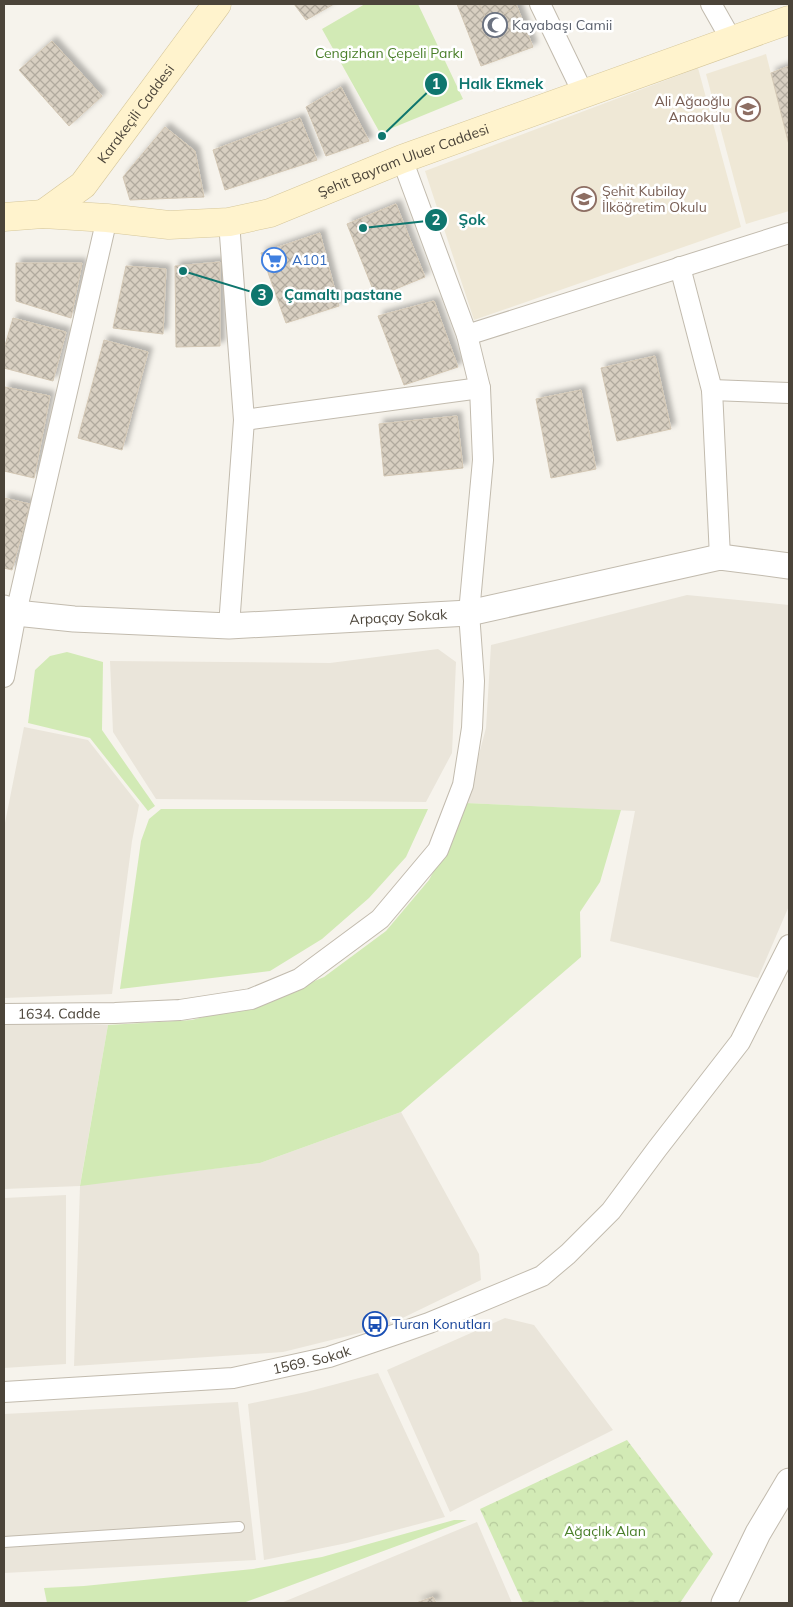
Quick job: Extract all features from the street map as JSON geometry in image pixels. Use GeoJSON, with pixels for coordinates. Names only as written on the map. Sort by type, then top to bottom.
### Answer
{"type":"FeatureCollection","features":[{"type":"Feature","properties":{"kind":"main road","name":"Karakeçili Caddesi"},"geometry":{"type":"LineString","coordinates":[[43,214],[83,184],[217,4]]}},
{"type":"Feature","properties":{"kind":"main road","name":"Şehit Bayram Uluer Caddesi"},"geometry":{"type":"LineString","coordinates":[[5,214],[107,218],[168,225],[229,222],[270,213],[402,159],[789,20]]}},
{"type":"Feature","properties":{"kind":"street"},"geometry":{"type":"LineString","coordinates":[[540,4],[584,95]]}},
{"type":"Feature","properties":{"kind":"street"},"geometry":{"type":"LineString","coordinates":[[711,4],[732,41]]}},
{"type":"Feature","properties":{"kind":"street","name":"1634. Cadde"},"geometry":{"type":"LineString","coordinates":[[4,1014],[115,1013],[180,1010],[251,999],[299,979],[380,919],[438,850],[463,785],[472,728],[474,681],[469,613],[483,460],[480,388],[467,335],[402,159]]}},
{"type":"Feature","properties":{"kind":"street"},"geometry":{"type":"LineString","coordinates":[[4,677],[10,610],[107,218]]}},
{"type":"Feature","properties":{"kind":"street"},"geometry":{"type":"LineString","coordinates":[[229,222],[244,420],[229,626]]}},
{"type":"Feature","properties":{"kind":"street"},"geometry":{"type":"LineString","coordinates":[[467,335],[789,233]]}},
{"type":"Feature","properties":{"kind":"street"},"geometry":{"type":"LineString","coordinates":[[680,267],[712,390],[720,557]]}},
{"type":"Feature","properties":{"kind":"street"},"geometry":{"type":"LineString","coordinates":[[244,420],[480,388]]}},
{"type":"Feature","properties":{"kind":"street"},"geometry":{"type":"LineString","coordinates":[[712,390],[789,393]]}},
{"type":"Feature","properties":{"kind":"street","name":"Arpaçay Sokak"},"geometry":{"type":"LineString","coordinates":[[10,610],[74,619],[229,626],[469,613],[720,557],[789,566]]}},
{"type":"Feature","properties":{"kind":"street","name":"1569. Sokak"},"geometry":{"type":"LineString","coordinates":[[4,1392],[233,1378],[329,1357],[429,1323],[542,1276],[568,1254],[612,1211],[657,1149],[740,1042],[789,945]]}},
{"type":"Feature","properties":{"kind":"street"},"geometry":{"type":"LineString","coordinates":[[724,1603],[758,1533],[789,1481]]}},
{"type":"Feature","properties":{"kind":"lane"},"geometry":{"type":"LineString","coordinates":[[4,1542],[239,1527]]}},
{"type":"Feature","properties":{"kind":"shaded area","name":"Ali Ağaoğlu Anaokulu"},"geometry":{"type":"Polygon","coordinates":[[[766,54],[789,144],[789,211],[746,224],[706,74],[766,54]]]}},
{"type":"Feature","properties":{"kind":"shaded area","name":"Şehit Kubilay İlköğretim Okulu"},"geometry":{"type":"Polygon","coordinates":[[[698,68],[741,227],[474,320],[425,171],[698,68]]]}},
{"type":"Feature","properties":{"kind":"shaded area"},"geometry":{"type":"Polygon","coordinates":[[[687,595],[789,605],[789,906],[758,978],[610,941],[635,811],[466,803],[486,728],[491,645],[687,595]]]}},
{"type":"Feature","properties":{"kind":"shaded area"},"geometry":{"type":"Polygon","coordinates":[[[438,649],[456,662],[452,753],[426,802],[156,799],[113,732],[110,661],[330,663],[438,649]]]}},
{"type":"Feature","properties":{"kind":"shaded area"},"geometry":{"type":"Polygon","coordinates":[[[24,727],[88,740],[139,805],[132,841],[112,994],[4,998],[4,828],[24,727]]]}},
{"type":"Feature","properties":{"kind":"shaded area"},"geometry":{"type":"Polygon","coordinates":[[[4,1024],[108,1025],[80,1185],[260,1163],[401,1112],[479,1254],[481,1280],[384,1327],[283,1352],[74,1366],[80,1186],[4,1189],[4,1024]]]}},
{"type":"Feature","properties":{"kind":"shaded area"},"geometry":{"type":"Polygon","coordinates":[[[66,1195],[66,1364],[4,1368],[4,1198],[66,1195]]]}},
{"type":"Feature","properties":{"kind":"shaded area"},"geometry":{"type":"Polygon","coordinates":[[[505,1318],[534,1325],[613,1430],[450,1512],[387,1370],[505,1318]]]}},
{"type":"Feature","properties":{"kind":"shaded area"},"geometry":{"type":"Polygon","coordinates":[[[378,1373],[445,1517],[347,1543],[264,1560],[248,1404],[306,1392],[378,1373]]]}},
{"type":"Feature","properties":{"kind":"shaded area"},"geometry":{"type":"Polygon","coordinates":[[[238,1402],[256,1560],[4,1573],[4,1414],[238,1402]]]}},
{"type":"Feature","properties":{"kind":"shaded area"},"geometry":{"type":"Polygon","coordinates":[[[477,1522],[512,1603],[281,1603],[477,1522]]]}},
{"type":"Feature","properties":{"kind":"green space","name":"Cengizhan Çepeli Parkı"},"geometry":{"type":"Polygon","coordinates":[[[365,4],[418,4],[463,99],[380,133],[322,29],[365,4]]]}},
{"type":"Feature","properties":{"kind":"green space"},"geometry":{"type":"Polygon","coordinates":[[[67,652],[103,662],[102,730],[155,806],[148,811],[90,738],[28,723],[35,670],[50,656],[67,652]]]}},
{"type":"Feature","properties":{"kind":"green space"},"geometry":{"type":"Polygon","coordinates":[[[466,803],[621,810],[600,882],[580,912],[581,957],[401,1112],[260,1163],[80,1186],[108,1025],[192,1020],[272,999],[324,977],[386,931],[429,880],[453,835],[466,803]]]}},
{"type":"Feature","properties":{"kind":"green space"},"geometry":{"type":"Polygon","coordinates":[[[161,809],[428,809],[406,857],[369,898],[322,939],[270,971],[120,989],[141,841],[149,819],[161,809]]]}},
{"type":"Feature","properties":{"kind":"green space","name":"Ağaçlık Alan"},"geometry":{"type":"Polygon","coordinates":[[[627,1440],[713,1554],[680,1603],[523,1603],[480,1509],[627,1440]]]}},
{"type":"Feature","properties":{"kind":"green space"},"geometry":{"type":"Polygon","coordinates":[[[454,1520],[467,1520],[243,1603],[47,1603],[44,1588],[84,1586],[253,1569],[322,1557],[454,1520]]]}},
{"type":"Feature","properties":{"kind":"building"},"geometry":{"type":"Polygon","coordinates":[[[294,4],[334,4],[306,20],[294,4]]]}},
{"type":"Feature","properties":{"kind":"building","name":"Kayabaşı Camii"},"geometry":{"type":"Polygon","coordinates":[[[457,4],[516,4],[533,47],[481,66],[457,4]]]}},
{"type":"Feature","properties":{"kind":"building"},"geometry":{"type":"Polygon","coordinates":[[[479,4],[513,4],[515,8],[488,22],[479,4]]]}},
{"type":"Feature","properties":{"kind":"building"},"geometry":{"type":"Polygon","coordinates":[[[52,41],[102,96],[69,126],[19,70],[52,41]]]}},
{"type":"Feature","properties":{"kind":"building"},"geometry":{"type":"Polygon","coordinates":[[[789,66],[789,145],[771,73],[789,66]]]}},
{"type":"Feature","properties":{"kind":"building"},"geometry":{"type":"Polygon","coordinates":[[[341,87],[369,141],[326,156],[306,107],[341,87]]]}},
{"type":"Feature","properties":{"kind":"building"},"geometry":{"type":"Polygon","coordinates":[[[300,118],[317,160],[225,190],[213,150],[300,118]]]}},
{"type":"Feature","properties":{"kind":"building"},"geometry":{"type":"Polygon","coordinates":[[[165,127],[195,151],[204,197],[130,200],[123,177],[165,127]]]}},
{"type":"Feature","properties":{"kind":"building"},"geometry":{"type":"Polygon","coordinates":[[[396,204],[425,277],[376,297],[347,224],[396,204]]]}},
{"type":"Feature","properties":{"kind":"building"},"geometry":{"type":"Polygon","coordinates":[[[320,233],[339,306],[286,323],[261,253],[320,233]]]}},
{"type":"Feature","properties":{"kind":"building"},"geometry":{"type":"Polygon","coordinates":[[[220,262],[220,346],[176,347],[175,266],[220,262]]]}},
{"type":"Feature","properties":{"kind":"building"},"geometry":{"type":"Polygon","coordinates":[[[16,263],[82,263],[71,318],[16,301],[16,263]]]}},
{"type":"Feature","properties":{"kind":"building"},"geometry":{"type":"Polygon","coordinates":[[[126,266],[166,269],[163,334],[113,328],[126,266]]]}},
{"type":"Feature","properties":{"kind":"building"},"geometry":{"type":"Polygon","coordinates":[[[434,301],[458,367],[404,385],[378,316],[434,301]]]}},
{"type":"Feature","properties":{"kind":"building"},"geometry":{"type":"Polygon","coordinates":[[[13,318],[66,332],[53,381],[4,368],[4,349],[13,318]]]}},
{"type":"Feature","properties":{"kind":"building"},"geometry":{"type":"Polygon","coordinates":[[[104,340],[148,352],[122,450],[78,438],[104,340]]]}},
{"type":"Feature","properties":{"kind":"building"},"geometry":{"type":"Polygon","coordinates":[[[655,356],[671,429],[617,441],[601,368],[655,356]]]}},
{"type":"Feature","properties":{"kind":"building"},"geometry":{"type":"Polygon","coordinates":[[[5,387],[50,396],[34,478],[4,471],[5,387]]]}},
{"type":"Feature","properties":{"kind":"building"},"geometry":{"type":"Polygon","coordinates":[[[581,390],[596,469],[551,478],[536,399],[581,390]]]}},
{"type":"Feature","properties":{"kind":"building"},"geometry":{"type":"Polygon","coordinates":[[[457,416],[463,468],[384,476],[379,424],[457,416]]]}},
{"type":"Feature","properties":{"kind":"building"},"geometry":{"type":"Polygon","coordinates":[[[4,498],[30,504],[12,570],[4,568],[4,498]]]}},
{"type":"Feature","properties":{"kind":"building"},"geometry":{"type":"Polygon","coordinates":[[[433,1597],[436,1603],[416,1603],[433,1597]]]}},
{"type":"Feature","properties":{"kind":"place","name":"Kayabaşı Camii"},"geometry":{"type":"Point","coordinates":[495,25]}},
{"type":"Feature","properties":{"kind":"place","name":"Ali Ağaoğlu Anaokulu"},"geometry":{"type":"Point","coordinates":[748,109]}},
{"type":"Feature","properties":{"kind":"place","name":"Halk Ekmek"},"geometry":{"type":"Point","coordinates":[382,136]}},
{"type":"Feature","properties":{"kind":"place","name":"Şehit Kubilay İlköğretim Okulu"},"geometry":{"type":"Point","coordinates":[584,199]}},
{"type":"Feature","properties":{"kind":"place","name":"Şok"},"geometry":{"type":"Point","coordinates":[363,228]}},
{"type":"Feature","properties":{"kind":"place","name":"A101"},"geometry":{"type":"Point","coordinates":[274,260]}},
{"type":"Feature","properties":{"kind":"place","name":"Çamaltı pastane"},"geometry":{"type":"Point","coordinates":[183,271]}},
{"type":"Feature","properties":{"kind":"place","name":"Turan Konutları"},"geometry":{"type":"Point","coordinates":[375,1324]}}]}
